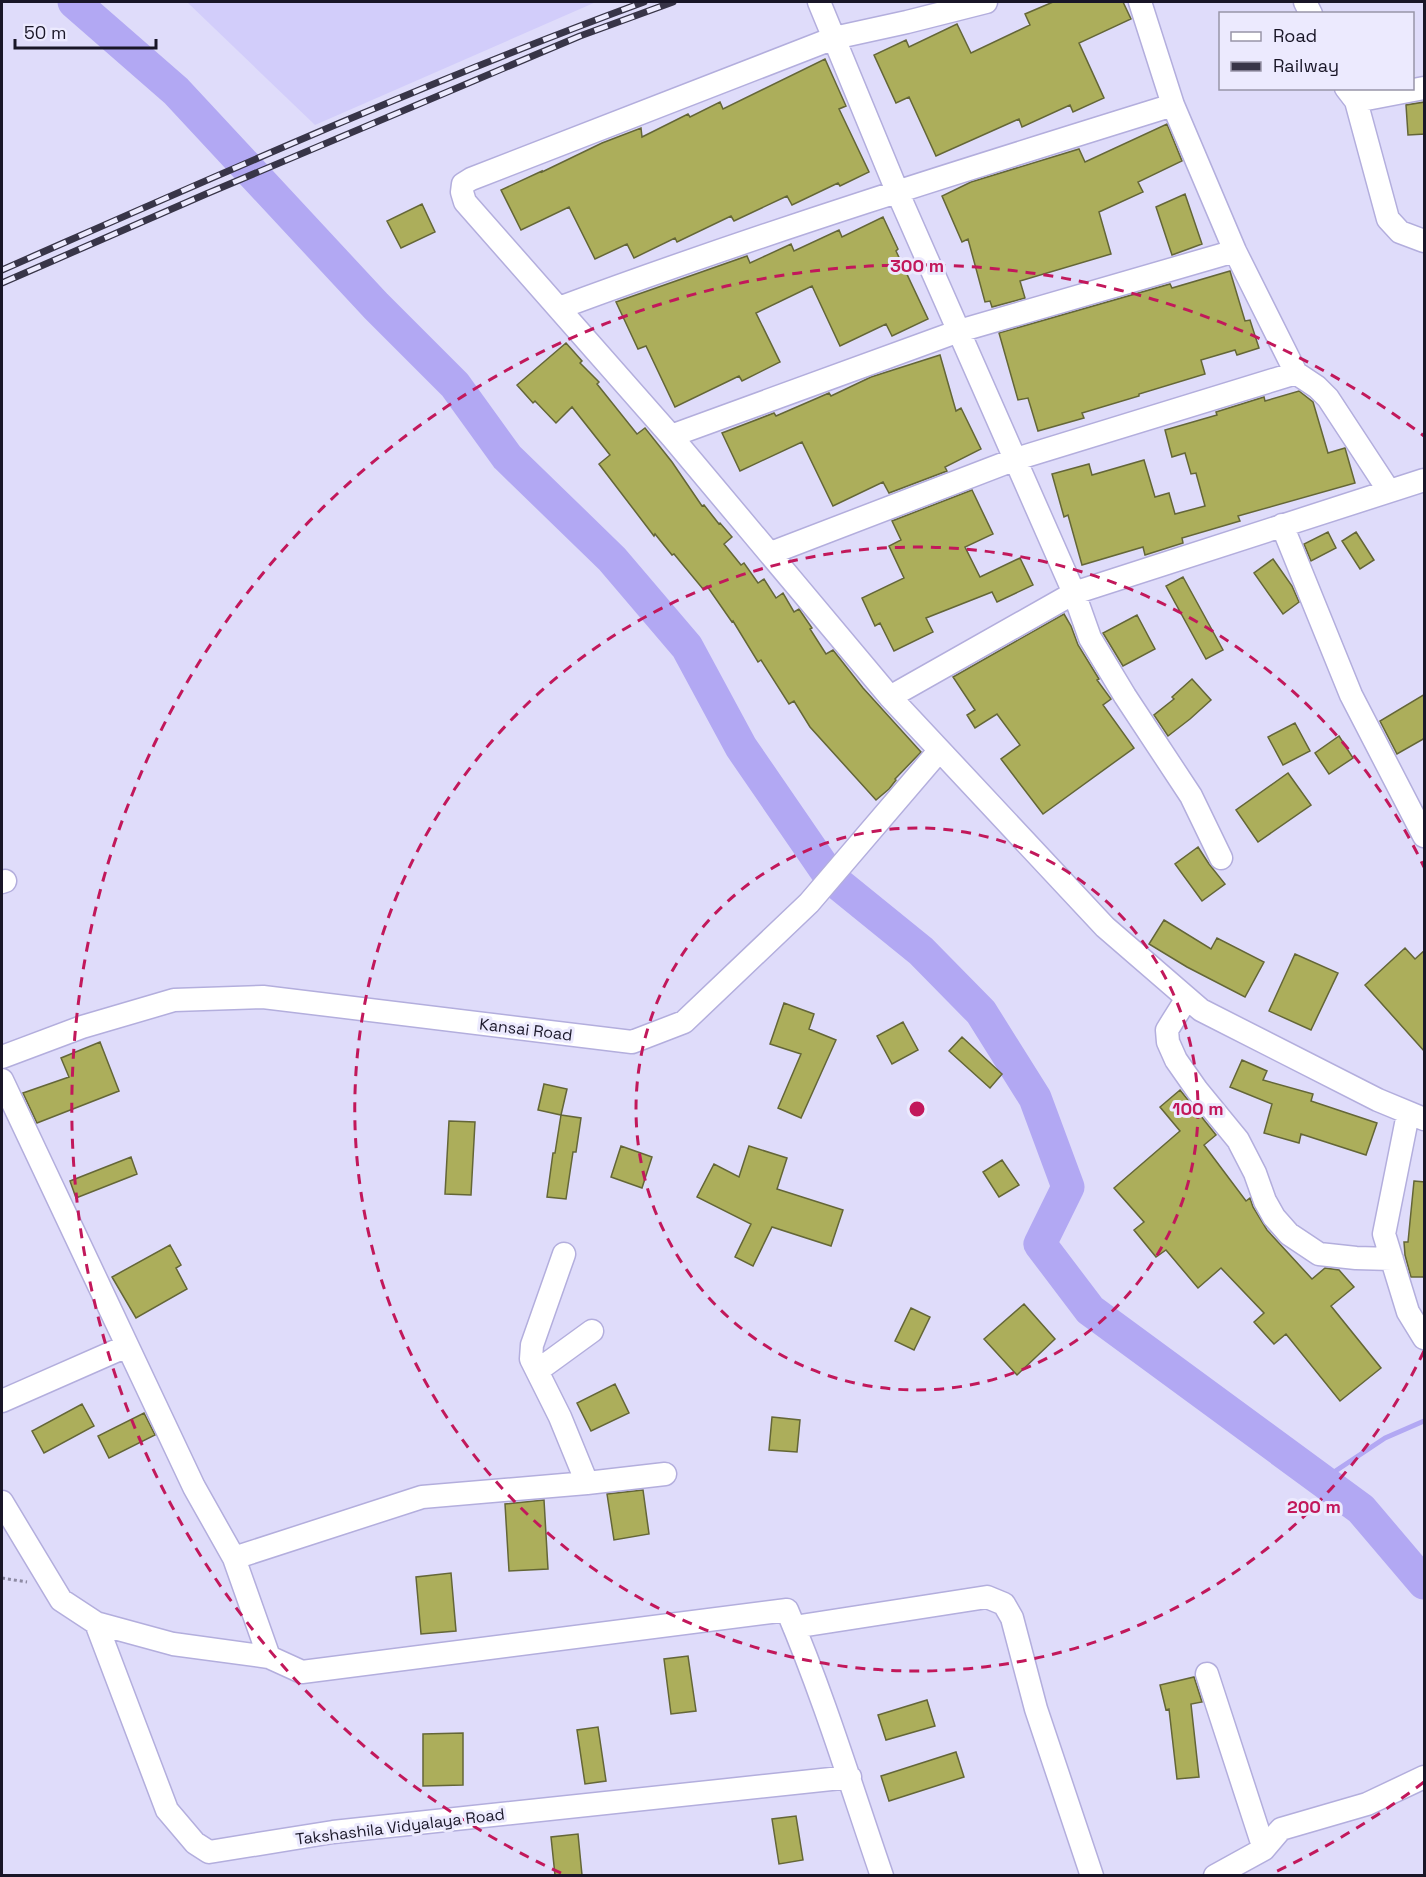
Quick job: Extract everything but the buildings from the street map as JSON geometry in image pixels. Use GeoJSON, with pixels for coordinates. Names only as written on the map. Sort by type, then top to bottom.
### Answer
{"type":"FeatureCollection","features":[{"type":"Feature","properties":{"kind":"street"},"geometry":{"type":"LineString","coordinates":[[819,2],[897,191],[1074,593],[1090,638],[1191,796],[1221,858]]}},
{"type":"Feature","properties":{"kind":"street"},"geometry":{"type":"LineString","coordinates":[[986,2],[834,38],[482,174],[463,184],[462,192],[465,202],[671,436],[890,697],[1105,927],[1202,1010],[1378,1100],[1416,1116],[1384,1234],[1408,1312],[1425,1338]]}},
{"type":"Feature","properties":{"kind":"street"},"geometry":{"type":"LineString","coordinates":[[1140,2],[1173,105],[1234,251],[1296,373],[1317,387],[1328,398],[1389,491]]}},
{"type":"Feature","properties":{"kind":"street"},"geometry":{"type":"LineString","coordinates":[[1400,90],[1351,94],[1388,219],[1400,232],[1425,241]]}},
{"type":"Feature","properties":{"kind":"street"},"geometry":{"type":"LineString","coordinates":[[559,308],[662,269],[897,191],[1173,105]]}},
{"type":"Feature","properties":{"kind":"street"},"geometry":{"type":"LineString","coordinates":[[671,436],[959,331],[1234,251]]}},
{"type":"Feature","properties":{"kind":"street"},"geometry":{"type":"LineString","coordinates":[[771,553],[1016,459],[1296,373]]}},
{"type":"Feature","properties":{"kind":"street"},"geometry":{"type":"LineString","coordinates":[[890,697],[1074,593],[1425,480]]}},
{"type":"Feature","properties":{"kind":"street"},"geometry":{"type":"LineString","coordinates":[[1282,525],[1351,695],[1425,836]]}},
{"type":"Feature","properties":{"kind":"street","name":"Kansai Road"},"geometry":{"type":"LineString","coordinates":[[2,1057],[82,1027],[174,1000],[263,998],[632,1042],[684,1022],[809,903],[939,751]]}},
{"type":"Feature","properties":{"kind":"street"},"geometry":{"type":"LineString","coordinates":[[1187,998],[1167,1030],[1168,1042],[1176,1060],[1238,1140],[1274,1217],[1290,1234],[1319,1254],[1392,1259]]}},
{"type":"Feature","properties":{"kind":"street"},"geometry":{"type":"LineString","coordinates":[[2,1080],[194,1487],[234,1558],[269,1657]]}},
{"type":"Feature","properties":{"kind":"street"},"geometry":{"type":"LineString","coordinates":[[564,1254],[532,1345],[531,1359],[560,1417],[587,1483]]}},
{"type":"Feature","properties":{"kind":"street"},"geometry":{"type":"LineString","coordinates":[[537,1371],[592,1331]]}},
{"type":"Feature","properties":{"kind":"street"},"geometry":{"type":"LineString","coordinates":[[2,1401],[128,1346]]}},
{"type":"Feature","properties":{"kind":"street"},"geometry":{"type":"LineString","coordinates":[[234,1558],[422,1497],[665,1474]]}},
{"type":"Feature","properties":{"kind":"street"},"geometry":{"type":"LineString","coordinates":[[2,1502],[61,1600],[96,1623],[173,1644],[269,1657],[302,1672],[787,1610],[814,1673],[882,1875]]}},
{"type":"Feature","properties":{"kind":"street"},"geometry":{"type":"LineString","coordinates":[[794,1627],[987,1597],[1004,1604],[1012,1618],[1036,1709],[1092,1875]]}},
{"type":"Feature","properties":{"kind":"street","name":"Takshashila Vidyalaya Road"},"geometry":{"type":"LineString","coordinates":[[96,1623],[167,1810],[195,1843],[209,1852],[333,1832],[849,1777]]}},
{"type":"Feature","properties":{"kind":"street"},"geometry":{"type":"LineString","coordinates":[[1207,1674],[1264,1849]]}},
{"type":"Feature","properties":{"kind":"street"},"geometry":{"type":"LineString","coordinates":[[1215,1875],[1264,1849],[1281,1829],[1422,1786]]}},
{"type":"Feature","properties":{"kind":"shaded area"},"geometry":{"type":"Polygon","coordinates":[[[187,2],[596,2],[315,125],[187,2]]]}},
{"type":"Feature","properties":{"kind":"waterway"},"geometry":{"type":"LineString","coordinates":[[74,2],[176,91],[376,306],[455,385],[507,457],[612,559],[687,647],[741,747],[831,878],[921,951],[981,1012],[1035,1098],[1068,1187],[1040,1244],[1090,1310],[1361,1509],[1424,1583]]}},
{"type":"Feature","properties":{"kind":"waterway"},"geometry":{"type":"LineString","coordinates":[[1322,1480],[1385,1438],[1424,1421]]}},
{"type":"Feature","properties":{"kind":"railway"},"geometry":{"type":"LineString","coordinates":[[2,270],[401,97],[644,2]]}},
{"type":"Feature","properties":{"kind":"railway"},"geometry":{"type":"LineString","coordinates":[[2,283],[580,36],[673,2]]}}]}
